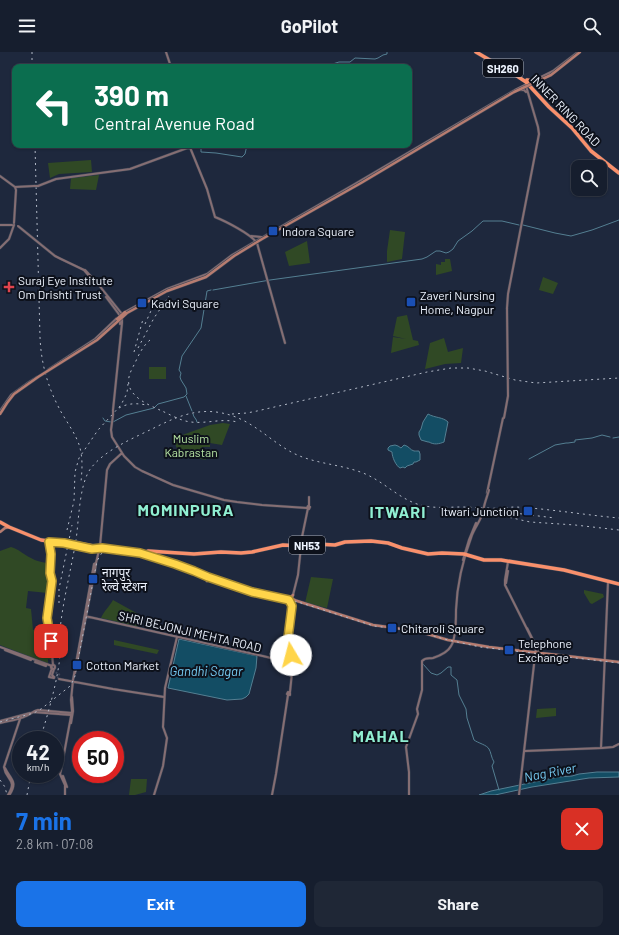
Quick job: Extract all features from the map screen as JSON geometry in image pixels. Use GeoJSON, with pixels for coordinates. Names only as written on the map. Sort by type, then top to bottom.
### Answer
{"type":"FeatureCollection","features":[{"type":"Feature","properties":{"kind":"highway","name":"INNER RING ROAD"},"geometry":{"type":"LineString","coordinates":[[478,52],[522,79],[573,127],[595,151],[619,172]]}},
{"type":"Feature","properties":{"kind":"highway","name":"INNER RING ROAD"},"geometry":{"type":"LineString","coordinates":[[478,52],[529,86],[549,108],[572,128],[593,152],[619,172]]}},
{"type":"Feature","properties":{"kind":"highway"},"geometry":{"type":"LineString","coordinates":[[0,522],[40,540],[64,542],[92,548],[115,548],[148,553]]}},
{"type":"Feature","properties":{"kind":"highway"},"geometry":{"type":"LineString","coordinates":[[7,526],[48,541],[64,542]]}},
{"type":"Feature","properties":{"kind":"highway","name":"NH53"},"geometry":{"type":"LineString","coordinates":[[148,553],[241,553],[283,545],[334,545],[345,542],[371,541],[388,543],[428,554],[465,554],[480,560],[509,562],[555,569],[619,584]]}},
{"type":"Feature","properties":{"kind":"main road"},"geometry":{"type":"LineString","coordinates":[[167,52],[171,64]]}},
{"type":"Feature","properties":{"kind":"main road"},"geometry":{"type":"LineString","coordinates":[[0,413],[12,396],[48,370],[54,368],[98,339],[121,317],[166,289],[207,274],[232,255],[328,203],[520,90],[524,90],[579,52]]}},
{"type":"Feature","properties":{"kind":"main road"},"geometry":{"type":"LineString","coordinates":[[0,413],[14,394],[97,340],[127,313],[170,290],[206,277],[234,256],[262,239],[514,92],[551,75],[579,52]]}},
{"type":"Feature","properties":{"kind":"main road"},"geometry":{"type":"LineString","coordinates":[[409,795],[410,772],[406,747],[418,716],[418,708],[422,690],[422,661],[424,659],[433,658],[442,654],[450,648],[453,642],[458,580],[465,554],[481,516],[483,504],[487,495],[503,420],[507,396],[507,296],[538,136],[538,129],[529,86]]}},
{"type":"Feature","properties":{"kind":"main road"},"geometry":{"type":"LineString","coordinates":[[256,242],[492,103],[529,86]]}},
{"type":"Feature","properties":{"kind":"main road"},"geometry":{"type":"LineString","coordinates":[[0,177],[15,188],[38,186],[56,178],[130,169],[184,148]]}},
{"type":"Feature","properties":{"kind":"main road"},"geometry":{"type":"LineString","coordinates":[[190,148],[207,189],[215,217],[226,221],[247,235],[256,242],[257,247]]}},
{"type":"Feature","properties":{"kind":"main road"},"geometry":{"type":"LineString","coordinates":[[0,248],[9,239],[13,224],[15,188]]}},
{"type":"Feature","properties":{"kind":"main road"},"geometry":{"type":"LineString","coordinates":[[0,224],[13,224],[18,226],[55,256],[84,270],[121,317],[111,434],[124,455],[136,466],[149,474],[174,485],[223,499],[308,508]]}},
{"type":"Feature","properties":{"kind":"main road"},"geometry":{"type":"LineString","coordinates":[[247,235],[263,237]]}},
{"type":"Feature","properties":{"kind":"main road"},"geometry":{"type":"LineString","coordinates":[[250,236],[256,242],[280,329],[284,339],[285,331],[280,329]]}},
{"type":"Feature","properties":{"kind":"main road"},"geometry":{"type":"LineString","coordinates":[[71,714],[72,686],[94,564],[96,563],[100,546],[107,470],[110,464],[122,453]]}},
{"type":"Feature","properties":{"kind":"main road"},"geometry":{"type":"LineString","coordinates":[[272,795],[279,760],[293,664],[288,638],[309,497]]}},
{"type":"Feature","properties":{"kind":"main road"},"geometry":{"type":"LineString","coordinates":[[0,531],[7,526]]}},
{"type":"Feature","properties":{"kind":"main road"},"geometry":{"type":"LineString","coordinates":[[48,541],[51,582],[46,623],[52,654],[52,667]]}},
{"type":"Feature","properties":{"kind":"main road"},"geometry":{"type":"LineString","coordinates":[[48,541],[51,554],[50,573],[52,581],[47,618],[53,655],[49,677],[54,677]]}},
{"type":"Feature","properties":{"kind":"main road"},"geometry":{"type":"LineString","coordinates":[[148,553],[205,576],[255,593],[293,601]]}},
{"type":"Feature","properties":{"kind":"main road"},"geometry":{"type":"LineString","coordinates":[[148,553],[248,589],[293,601],[374,627],[417,631],[453,642],[489,648],[619,663]]}},
{"type":"Feature","properties":{"kind":"main road"},"geometry":{"type":"LineString","coordinates":[[509,562],[506,584],[538,653]]}},
{"type":"Feature","properties":{"kind":"main road"},"geometry":{"type":"LineString","coordinates":[[602,747],[608,581]]}},
{"type":"Feature","properties":{"kind":"main road"},"geometry":{"type":"LineString","coordinates":[[293,601],[294,595]]}},
{"type":"Feature","properties":{"kind":"main road","name":"SHRI BEJONJI MEHTA ROAD"},"geometry":{"type":"LineString","coordinates":[[85,616],[293,664]]}},
{"type":"Feature","properties":{"kind":"main road"},"geometry":{"type":"LineString","coordinates":[[154,795],[162,766],[167,738],[163,727],[165,714],[165,688],[177,637]]}},
{"type":"Feature","properties":{"kind":"main road"},"geometry":{"type":"LineString","coordinates":[[0,648],[52,667]]}},
{"type":"Feature","properties":{"kind":"main road"},"geometry":{"type":"LineString","coordinates":[[531,652],[536,648]]}},
{"type":"Feature","properties":{"kind":"main road"},"geometry":{"type":"LineString","coordinates":[[536,648],[538,653]]}},
{"type":"Feature","properties":{"kind":"main road"},"geometry":{"type":"LineString","coordinates":[[531,652],[535,658]]}},
{"type":"Feature","properties":{"kind":"main road"},"geometry":{"type":"LineString","coordinates":[[521,784],[535,658],[538,653]]}},
{"type":"Feature","properties":{"kind":"main road"},"geometry":{"type":"LineString","coordinates":[[520,795],[535,658],[538,653]]}},
{"type":"Feature","properties":{"kind":"main road"},"geometry":{"type":"LineString","coordinates":[[73,681],[68,681],[61,678],[136,693],[165,696]]}},
{"type":"Feature","properties":{"kind":"main road"},"geometry":{"type":"LineString","coordinates":[[68,681],[72,686]]}},
{"type":"Feature","properties":{"kind":"main road"},"geometry":{"type":"LineString","coordinates":[[66,795],[65,785],[60,774],[60,770],[71,714],[73,681]]}},
{"type":"Feature","properties":{"kind":"main road"},"geometry":{"type":"LineString","coordinates":[[0,722],[21,717],[38,710],[71,714]]}},
{"type":"Feature","properties":{"kind":"main road"},"geometry":{"type":"LineString","coordinates":[[9,795],[12,791],[12,783],[4,770],[21,717]]}},
{"type":"Feature","properties":{"kind":"main road"},"geometry":{"type":"LineString","coordinates":[[525,750],[602,747],[619,744]]}},
{"type":"Feature","properties":{"kind":"main road"},"geometry":{"type":"LineString","coordinates":[[526,745],[530,750]]}},
{"type":"Feature","properties":{"kind":"main road"},"geometry":{"type":"LineString","coordinates":[[525,750],[602,747]]}},
{"type":"Feature","properties":{"kind":"main road"},"geometry":{"type":"LineString","coordinates":[[520,751],[524,754]]}},
{"type":"Feature","properties":{"kind":"green space"},"geometry":{"type":"Polygon","coordinates":[[[91,160],[92,172],[59,174],[50,178],[48,163],[91,160]]]}},
{"type":"Feature","properties":{"kind":"green space"},"geometry":{"type":"Polygon","coordinates":[[[99,175],[96,190],[70,189],[71,178],[99,175]]]}},
{"type":"Feature","properties":{"kind":"green space"},"geometry":{"type":"Polygon","coordinates":[[[390,230],[405,232],[402,259],[387,262],[387,251],[390,230]]]}},
{"type":"Feature","properties":{"kind":"green space"},"geometry":{"type":"Polygon","coordinates":[[[307,241],[310,263],[289,266],[285,252],[307,241]]]}},
{"type":"Feature","properties":{"kind":"green space"},"geometry":{"type":"Polygon","coordinates":[[[445,259],[450,259],[452,271],[436,275],[436,264],[441,265],[441,262],[445,262],[445,259]]]}},
{"type":"Feature","properties":{"kind":"green space"},"geometry":{"type":"Polygon","coordinates":[[[543,277],[558,283],[553,294],[539,290],[543,277]]]}},
{"type":"Feature","properties":{"kind":"green space"},"geometry":{"type":"Polygon","coordinates":[[[407,315],[413,340],[418,341],[419,345],[391,353],[393,337],[406,339],[393,336],[397,317],[407,315]]]}},
{"type":"Feature","properties":{"kind":"green space"},"geometry":{"type":"Polygon","coordinates":[[[444,338],[448,352],[463,348],[461,363],[445,364],[425,369],[430,343],[444,338]]]}},
{"type":"Feature","properties":{"kind":"green space"},"geometry":{"type":"Polygon","coordinates":[[[149,367],[166,367],[166,379],[149,379],[149,367]]]}},
{"type":"Feature","properties":{"kind":"green space","name":"Muslim Kabrastan"},"geometry":{"type":"Polygon","coordinates":[[[223,423],[230,424],[222,445],[210,443],[210,447],[202,447],[206,460],[182,455],[174,438],[210,425],[223,423]]]}},
{"type":"Feature","properties":{"kind":"green space"},"geometry":{"type":"Polygon","coordinates":[[[11,547],[17,549],[28,557],[47,563],[47,574],[50,583],[48,593],[28,591],[26,608],[31,609],[33,630],[46,629],[53,661],[48,659],[48,664],[0,645],[0,551],[11,547]]]}},
{"type":"Feature","properties":{"kind":"green space"},"geometry":{"type":"Polygon","coordinates":[[[311,577],[333,579],[327,608],[305,603],[311,577]]]}},
{"type":"Feature","properties":{"kind":"green space"},"geometry":{"type":"Polygon","coordinates":[[[584,590],[603,594],[604,597],[592,604],[584,593],[584,590]]]}},
{"type":"Feature","properties":{"kind":"green space"},"geometry":{"type":"Polygon","coordinates":[[[113,600],[140,615],[138,627],[101,618],[113,600]]]}},
{"type":"Feature","properties":{"kind":"green space"},"geometry":{"type":"Polygon","coordinates":[[[114,640],[159,650],[157,654],[114,645],[114,640]]]}},
{"type":"Feature","properties":{"kind":"green space"},"geometry":{"type":"Polygon","coordinates":[[[556,708],[556,716],[536,718],[537,709],[556,708]]]}},
{"type":"Feature","properties":{"kind":"green space"},"geometry":{"type":"Polygon","coordinates":[[[131,779],[147,779],[146,792],[129,795],[131,779]]]}},
{"type":"Feature","properties":{"kind":"water"},"geometry":{"type":"Polygon","coordinates":[[[428,414],[444,419],[448,422],[444,442],[435,444],[421,440],[419,432],[428,414]]]}},
{"type":"Feature","properties":{"kind":"water"},"geometry":{"type":"Polygon","coordinates":[[[395,445],[401,448],[404,445],[414,451],[419,451],[420,460],[405,468],[400,468],[394,461],[392,452],[388,450],[390,446],[395,445]]]}},
{"type":"Feature","properties":{"kind":"water","name":"Gandhi Sagar"},"geometry":{"type":"Polygon","coordinates":[[[179,639],[257,656],[256,668],[249,694],[242,699],[227,700],[168,688],[179,639]]]}},
{"type":"Feature","properties":{"kind":"water"},"geometry":{"type":"Polygon","coordinates":[[[597,772],[619,772],[619,777],[589,778],[532,787],[495,795],[479,795],[491,791],[558,777],[597,772]]]}},
{"type":"Feature","properties":{"kind":"waterway"},"geometry":{"type":"LineString","coordinates":[[333,64],[339,62],[350,62],[355,58],[375,59],[387,54],[387,52]]}},
{"type":"Feature","properties":{"kind":"waterway"},"geometry":{"type":"LineString","coordinates":[[201,148],[201,152],[242,157],[245,154],[246,148]]}},
{"type":"Feature","properties":{"kind":"waterway"},"geometry":{"type":"LineString","coordinates":[[523,225],[571,236],[619,220]]}},
{"type":"Feature","properties":{"kind":"waterway"},"geometry":{"type":"LineString","coordinates":[[213,290],[270,280],[422,259],[436,251],[446,253],[449,252],[458,241],[483,221],[502,221],[519,225]]}},
{"type":"Feature","properties":{"kind":"waterway"},"geometry":{"type":"LineString","coordinates":[[113,422],[126,415],[154,408],[158,404],[184,397],[187,394],[186,388],[181,380],[181,373],[179,370],[182,356],[201,328],[207,291],[211,290]]}},
{"type":"Feature","properties":{"kind":"waterway"},"geometry":{"type":"LineString","coordinates":[[186,396],[192,411]]}},
{"type":"Feature","properties":{"kind":"waterway"},"geometry":{"type":"LineString","coordinates":[[193,414],[197,422]]}},
{"type":"Feature","properties":{"kind":"waterway"},"geometry":{"type":"LineString","coordinates":[[103,418],[105,421],[111,422]]}},
{"type":"Feature","properties":{"kind":"waterway"},"geometry":{"type":"LineString","coordinates":[[529,459],[555,445],[575,442],[575,440],[602,435],[610,437]]}},
{"type":"Feature","properties":{"kind":"waterway"},"geometry":{"type":"LineString","coordinates":[[613,438],[619,437]]}},
{"type":"Feature","properties":{"kind":"waterway"},"geometry":{"type":"LineString","coordinates":[[423,664],[431,673],[437,675],[448,667],[451,667],[451,675],[457,680],[459,695],[466,709],[467,718],[474,740],[486,746],[490,750],[494,762],[492,766],[499,790]]}},
{"type":"Feature","properties":{"kind":"tunnel"},"geometry":{"type":"LineString","coordinates":[[53,671],[60,675]]}},
{"type":"Feature","properties":{"kind":"tunnel"},"geometry":{"type":"LineString","coordinates":[[54,677],[60,678]]}},
{"type":"Feature","properties":{"kind":"railway"},"geometry":{"type":"LineString","coordinates":[[32,52],[32,64]]}},
{"type":"Feature","properties":{"kind":"railway"},"geometry":{"type":"LineString","coordinates":[[0,413],[8,399],[16,392],[91,343],[125,314],[168,290],[203,278],[240,252],[510,94],[557,70],[574,57]]}},
{"type":"Feature","properties":{"kind":"railway"},"geometry":{"type":"LineString","coordinates":[[35,148],[40,337],[42,355],[45,373],[51,391],[74,433],[81,452],[81,482]]}},
{"type":"Feature","properties":{"kind":"railway"},"geometry":{"type":"LineString","coordinates":[[138,348],[154,318],[169,296]]}},
{"type":"Feature","properties":{"kind":"railway"},"geometry":{"type":"LineString","coordinates":[[145,324],[154,304]]}},
{"type":"Feature","properties":{"kind":"railway"},"geometry":{"type":"LineString","coordinates":[[134,352],[143,319]]}},
{"type":"Feature","properties":{"kind":"railway"},"geometry":{"type":"LineString","coordinates":[[150,340],[141,350],[129,375],[129,384],[134,395],[145,403],[176,418],[191,422],[237,422]]}},
{"type":"Feature","properties":{"kind":"railway"},"geometry":{"type":"LineString","coordinates":[[232,414],[257,411],[427,372],[451,368],[468,368],[485,371],[515,380],[536,383],[619,378]]}},
{"type":"Feature","properties":{"kind":"railway"},"geometry":{"type":"LineString","coordinates":[[67,530],[74,501],[75,472],[79,458],[98,430],[121,405],[127,393],[128,384]]}},
{"type":"Feature","properties":{"kind":"railway"},"geometry":{"type":"LineString","coordinates":[[119,408],[132,404],[146,405]]}},
{"type":"Feature","properties":{"kind":"railway"},"geometry":{"type":"LineString","coordinates":[[60,630],[76,540],[80,502],[84,483],[91,468],[104,455],[121,444],[175,418],[193,413],[222,413],[241,419],[257,428],[278,444],[301,457],[363,473],[410,501],[423,506],[491,508],[516,507],[619,518]]}},
{"type":"Feature","properties":{"kind":"railway"},"geometry":{"type":"LineString","coordinates":[[487,510],[499,515],[530,522],[619,530]]}},
{"type":"Feature","properties":{"kind":"railway"},"geometry":{"type":"LineString","coordinates":[[514,513],[555,518]]}},
{"type":"Feature","properties":{"kind":"railway"},"geometry":{"type":"LineString","coordinates":[[59,603],[59,589],[72,525]]}},
{"type":"Feature","properties":{"kind":"railway"},"geometry":{"type":"LineString","coordinates":[[0,722],[34,713],[69,687],[72,683],[75,676],[97,561],[101,554],[108,549],[116,548],[133,550],[250,591],[298,602],[374,626],[416,631],[480,647],[619,663]]}},
{"type":"Feature","properties":{"kind":"railway"},"geometry":{"type":"LineString","coordinates":[[43,731],[59,667],[60,625]]}},
{"type":"Feature","properties":{"kind":"railway"},"geometry":{"type":"LineString","coordinates":[[0,780],[5,787],[7,795]]}},
{"type":"Feature","properties":{"kind":"railway"},"geometry":{"type":"LineString","coordinates":[[27,795],[29,783]]}},
{"type":"Feature","properties":{"kind":"place","name":"Indora Square"},"geometry":{"type":"Point","coordinates":[273,231]}},
{"type":"Feature","properties":{"kind":"place","name":"Suraj Eye Institute Om Drishti Trust"},"geometry":{"type":"Point","coordinates":[9,287]}},
{"type":"Feature","properties":{"kind":"place","name":"Zaveri Nursing Home, Nagpur"},"geometry":{"type":"Point","coordinates":[411,302]}},
{"type":"Feature","properties":{"kind":"place","name":"Kadvi Square"},"geometry":{"type":"Point","coordinates":[142,303]}},
{"type":"Feature","properties":{"kind":"place","name":"Itwari Junction"},"geometry":{"type":"Point","coordinates":[528,511]}},
{"type":"Feature","properties":{"kind":"place","name":"नागपुर रेल्वे स्टेशन"},"geometry":{"type":"Point","coordinates":[93,579]}},
{"type":"Feature","properties":{"kind":"place","name":"Chitaroli Square"},"geometry":{"type":"Point","coordinates":[392,628]}},
{"type":"Feature","properties":{"kind":"place","name":"Telephone Exchange"},"geometry":{"type":"Point","coordinates":[509,650]}},
{"type":"Feature","properties":{"kind":"place","name":"Cotton Market"},"geometry":{"type":"Point","coordinates":[77,665]}},
{"type":"Feature","properties":{"kind":"district","name":"MOMINPURA"},"geometry":{"type":"Point","coordinates":[186,509]}},
{"type":"Feature","properties":{"kind":"district","name":"ITWARI"},"geometry":{"type":"Point","coordinates":[398,511]}},
{"type":"Feature","properties":{"kind":"district","name":"MAHAL"},"geometry":{"type":"Point","coordinates":[381,735]}},
{"type":"Feature","properties":{"kind":"route"},"geometry":{"type":"LineString","coordinates":[[51,641],[47,618],[52,581],[50,573],[51,554],[49,542],[64,543],[92,549],[102,548],[132,551],[175,564],[252,592],[289,600],[292,606],[288,638],[291,655]]}},
{"type":"Feature","properties":{"kind":"water label","name":"Nag River"},"geometry":{"type":"Point","coordinates":[550,772]}}]}
